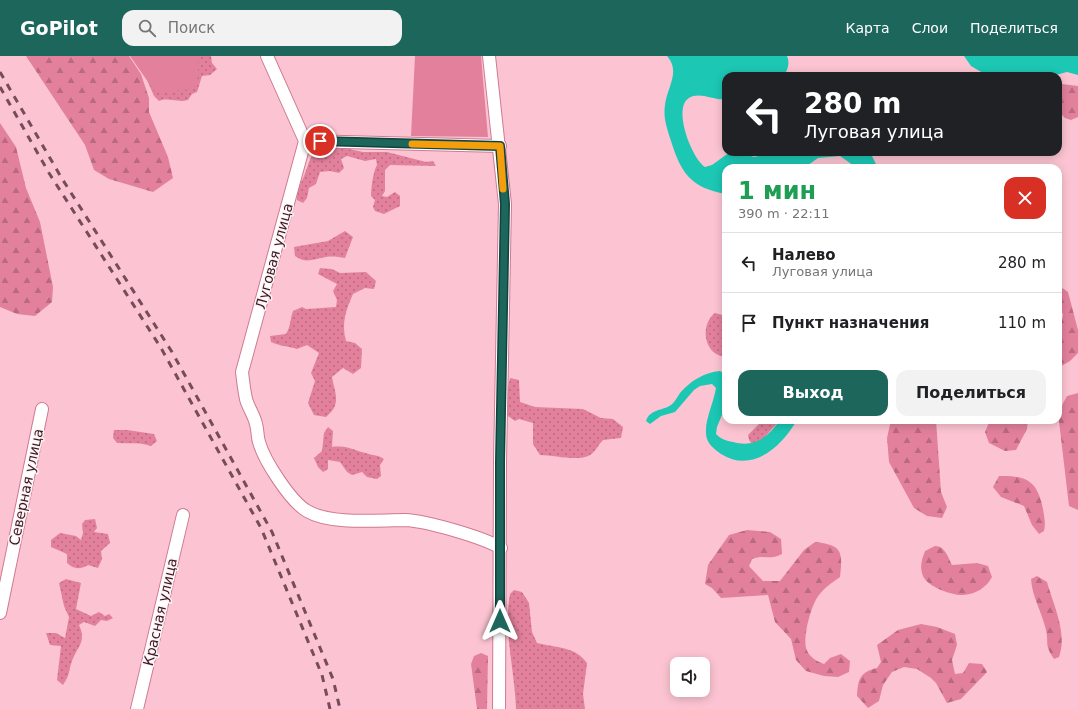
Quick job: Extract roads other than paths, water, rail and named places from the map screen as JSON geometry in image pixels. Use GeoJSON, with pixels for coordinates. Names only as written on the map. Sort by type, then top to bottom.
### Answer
{"type":"FeatureCollection","features":[{"type":"Feature","properties":{"kind":"street"},"geometry":{"type":"LineString","coordinates":[[268,56],[305,140],[500,146]]}},
{"type":"Feature","properties":{"kind":"street"},"geometry":{"type":"LineString","coordinates":[[489,56],[500,146],[505,204],[500,462],[501,548],[499,709]]}},
{"type":"Feature","properties":{"kind":"street","name":"Луговая улица"},"geometry":{"type":"LineString","coordinates":[[305,140],[242,372],[246,399],[256,423],[258,440],[264,456],[288,492],[306,510],[322,516],[358,521],[407,520],[443,528],[488,541],[501,548]]}},
{"type":"Feature","properties":{"kind":"street","name":"Северная улица"},"geometry":{"type":"LineString","coordinates":[[0,613],[42,409]]}},
{"type":"Feature","properties":{"kind":"street","name":"Красная улица"},"geometry":{"type":"LineString","coordinates":[[137,709],[183,515]]}},
{"type":"Feature","properties":{"kind":"railway"},"geometry":{"type":"LineString","coordinates":[[0,72],[61,177],[172,352],[272,532],[333,679],[340,709]]}},
{"type":"Feature","properties":{"kind":"railway"},"geometry":{"type":"LineString","coordinates":[[0,87],[49,173],[161,348],[261,528],[322,675],[330,709]]}}]}
